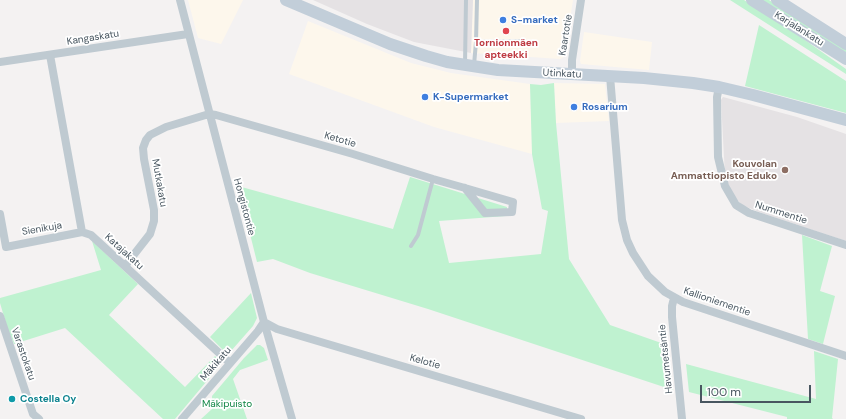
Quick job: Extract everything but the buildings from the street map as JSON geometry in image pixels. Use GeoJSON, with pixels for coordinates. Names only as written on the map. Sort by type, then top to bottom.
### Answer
{"type":"FeatureCollection","features":[{"type":"Feature","properties":{"kind":"street","name":"Hongistontie"},"geometry":{"type":"LineString","coordinates":[[180,0],[264,322],[292,419]]}},
{"type":"Feature","properties":{"kind":"street","name":"Utinkatu"},"geometry":{"type":"LineString","coordinates":[[286,0],[412,52],[439,60],[498,70],[671,80],[719,87],[846,120]]}},
{"type":"Feature","properties":{"kind":"street","name":"Kaartotie"},"geometry":{"type":"LineString","coordinates":[[572,74],[572,60],[581,0]]}},
{"type":"Feature","properties":{"kind":"street","name":"Karjalankatu"},"geometry":{"type":"LineString","coordinates":[[752,0],[846,59]]}},
{"type":"Feature","properties":{"kind":"street","name":"Karjalankatu"},"geometry":{"type":"LineString","coordinates":[[777,0],[846,44]]}},
{"type":"Feature","properties":{"kind":"street","name":"Kangaskatu"},"geometry":{"type":"LineString","coordinates":[[0,62],[188,34]]}},
{"type":"Feature","properties":{"kind":"street"},"geometry":{"type":"LineString","coordinates":[[50,55],[82,232]]}},
{"type":"Feature","properties":{"kind":"street","name":"Kallioniementie"},"geometry":{"type":"LineString","coordinates":[[610,76],[622,220],[626,236],[633,253],[648,276],[665,292],[683,302],[846,356]]}},
{"type":"Feature","properties":{"kind":"street","name":"Nummentie"},"geometry":{"type":"LineString","coordinates":[[719,87],[717,97],[718,157],[725,186],[736,205],[749,213],[846,245]]}},
{"type":"Feature","properties":{"kind":"street","name":"Ketotie"},"geometry":{"type":"LineString","coordinates":[[209,114],[353,154],[432,179],[465,188],[513,202],[512,212],[485,213],[465,188]]}},
{"type":"Feature","properties":{"kind":"street","name":"Mutkakatu"},"geometry":{"type":"LineString","coordinates":[[125,266],[150,234],[154,221],[154,210],[144,159],[143,148],[146,140],[150,135],[166,127],[209,114]]}},
{"type":"Feature","properties":{"kind":"street","name":"Sienikuja"},"geometry":{"type":"LineString","coordinates":[[0,214],[6,247],[82,232]]}},
{"type":"Feature","properties":{"kind":"street","name":"Katajakatu"},"geometry":{"type":"LineString","coordinates":[[82,232],[90,235],[230,363]]}},
{"type":"Feature","properties":{"kind":"street","name":"Havumetsäntie"},"geometry":{"type":"LineString","coordinates":[[674,298],[672,317],[682,419]]}},
{"type":"Feature","properties":{"kind":"street","name":"Varastokatu"},"geometry":{"type":"LineString","coordinates":[[0,316],[3,335],[33,414],[39,419]]}},
{"type":"Feature","properties":{"kind":"street","name":"Mäkikatu"},"geometry":{"type":"LineString","coordinates":[[182,419],[258,331],[264,322]]}},
{"type":"Feature","properties":{"kind":"street","name":"Kelotie"},"geometry":{"type":"LineString","coordinates":[[264,322],[277,329],[581,419]]}},
{"type":"Feature","properties":{"kind":"lane"},"geometry":{"type":"LineString","coordinates":[[466,0],[469,66]]}},
{"type":"Feature","properties":{"kind":"lane"},"geometry":{"type":"LineString","coordinates":[[469,66],[476,42],[477,0]]}},
{"type":"Feature","properties":{"kind":"lane"},"geometry":{"type":"LineString","coordinates":[[476,42],[523,41]]}},
{"type":"Feature","properties":{"kind":"lane"},"geometry":{"type":"LineString","coordinates":[[411,246],[418,235],[432,179]]}},
{"type":"Feature","properties":{"kind":"shaded area"},"geometry":{"type":"Polygon","coordinates":[[[188,0],[243,0],[221,44],[198,38],[188,0]]]}},
{"type":"Feature","properties":{"kind":"shaded area"},"geometry":{"type":"Polygon","coordinates":[[[313,0],[473,0],[471,53],[414,42],[367,24],[313,0]]]}},
{"type":"Feature","properties":{"kind":"shaded area"},"geometry":{"type":"Polygon","coordinates":[[[473,0],[573,0],[564,57],[560,59],[471,53],[473,0]]]}},
{"type":"Feature","properties":{"kind":"shaded area"},"geometry":{"type":"Polygon","coordinates":[[[308,21],[411,63],[451,73],[530,84],[532,154],[434,127],[289,74],[308,21]]]}},
{"type":"Feature","properties":{"kind":"shaded area"},"geometry":{"type":"Polygon","coordinates":[[[584,32],[652,42],[649,70],[581,64],[580,61],[584,32]]]}},
{"type":"Feature","properties":{"kind":"shaded area"},"geometry":{"type":"Polygon","coordinates":[[[554,83],[605,84],[609,121],[556,123],[554,83]]]}},
{"type":"Feature","properties":{"kind":"shaded area","name":"Kouvolan Ammattiopisto Eduko"},"geometry":{"type":"Polygon","coordinates":[[[723,97],[797,117],[846,134],[846,241],[764,214],[742,205],[733,195],[725,176],[721,100],[723,97]]]}},
{"type":"Feature","properties":{"kind":"green space"},"geometry":{"type":"Polygon","coordinates":[[[730,0],[744,0],[788,28],[846,69],[846,74],[730,0]]]}},
{"type":"Feature","properties":{"kind":"green space"},"geometry":{"type":"Polygon","coordinates":[[[761,0],[769,0],[846,49],[846,53],[761,0]]]}},
{"type":"Feature","properties":{"kind":"green space"},"geometry":{"type":"Polygon","coordinates":[[[759,25],[846,81],[846,113],[745,86],[759,25]]]}},
{"type":"Feature","properties":{"kind":"green space"},"geometry":{"type":"Polygon","coordinates":[[[554,83],[556,123],[569,259],[610,325],[667,345],[673,390],[428,309],[310,273],[273,259],[257,262],[238,186],[393,229],[410,177],[507,207],[506,216],[439,221],[449,263],[541,254],[548,211],[542,209],[532,154],[530,84],[541,85],[554,83]]]}},
{"type":"Feature","properties":{"kind":"green space"},"geometry":{"type":"Polygon","coordinates":[[[802,235],[832,246],[820,291],[835,296],[823,344],[808,339],[802,235]]]}},
{"type":"Feature","properties":{"kind":"green space"},"geometry":{"type":"Polygon","coordinates":[[[92,241],[138,284],[109,315],[185,387],[215,356],[222,363],[175,419],[163,419],[65,328],[14,344],[8,330],[0,303],[0,298],[101,270],[92,241]]]}},
{"type":"Feature","properties":{"kind":"green space"},"geometry":{"type":"Polygon","coordinates":[[[251,293],[257,318],[253,326],[231,351],[226,353],[210,337],[251,293]]]}},
{"type":"Feature","properties":{"kind":"green space","name":"Mäkipuisto"},"geometry":{"type":"Polygon","coordinates":[[[257,345],[264,348],[268,360],[240,370],[233,379],[247,419],[201,419],[212,409],[212,396],[257,345]]]}},
{"type":"Feature","properties":{"kind":"green space"},"geometry":{"type":"Polygon","coordinates":[[[814,351],[838,359],[833,419],[787,419],[787,417],[689,392],[686,364],[816,399],[814,351]]]}},
{"type":"Feature","properties":{"kind":"place","name":"S-market"},"geometry":{"type":"Point","coordinates":[503,20]}},
{"type":"Feature","properties":{"kind":"place","name":"Tornionmäen apteekki"},"geometry":{"type":"Point","coordinates":[506,31]}},
{"type":"Feature","properties":{"kind":"place","name":"K-Supermarket"},"geometry":{"type":"Point","coordinates":[425,97]}},
{"type":"Feature","properties":{"kind":"place","name":"Rosarium"},"geometry":{"type":"Point","coordinates":[574,107]}},
{"type":"Feature","properties":{"kind":"place","name":"Kouvolan Ammattiopisto Eduko"},"geometry":{"type":"Point","coordinates":[785,170]}},
{"type":"Feature","properties":{"kind":"place","name":"Costella Oy"},"geometry":{"type":"Point","coordinates":[12,399]}}]}
